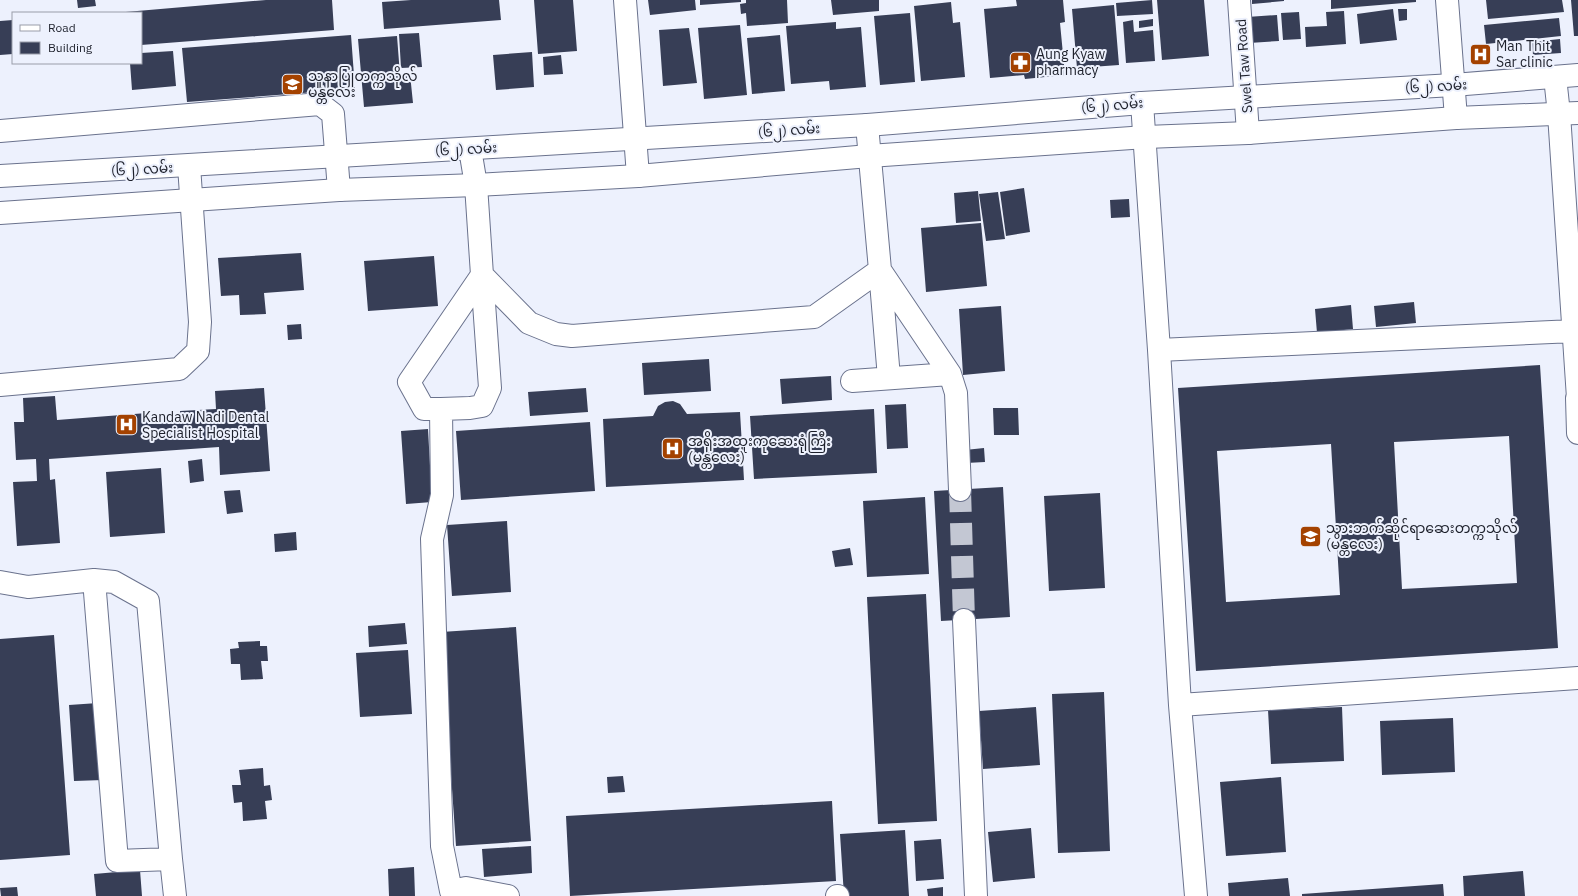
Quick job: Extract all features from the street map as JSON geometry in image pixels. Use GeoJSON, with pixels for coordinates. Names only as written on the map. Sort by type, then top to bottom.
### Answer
{"type":"FeatureCollection","features":[{"type":"Feature","properties":{"kind":"main road"},"geometry":{"type":"LineString","coordinates":[[625,0],[638,176]]}},
{"type":"Feature","properties":{"kind":"main road","name":"Swel Taw Road"},"geometry":{"type":"LineString","coordinates":[[1239,0],[1248,133]]}},
{"type":"Feature","properties":{"kind":"main road"},"geometry":{"type":"LineString","coordinates":[[1447,0],[1456,118]]}},
{"type":"Feature","properties":{"kind":"main road","name":"(၆၂) လမ်း"},"geometry":{"type":"LineString","coordinates":[[0,176],[868,125],[1142,103],[1453,85],[1578,75]]}},
{"type":"Feature","properties":{"kind":"main road"},"geometry":{"type":"LineString","coordinates":[[1554,77],[1569,113],[1578,433]]}},
{"type":"Feature","properties":{"kind":"main road"},"geometry":{"type":"LineString","coordinates":[[1142,103],[1146,137],[1180,706],[1196,896]]}},
{"type":"Feature","properties":{"kind":"main road"},"geometry":{"type":"LineString","coordinates":[[0,131],[320,104],[333,114],[335,156],[339,190]]}},
{"type":"Feature","properties":{"kind":"main road"},"geometry":{"type":"LineString","coordinates":[[0,212],[339,190],[476,185],[638,176],[870,156],[1146,137],[1248,133],[1456,118],[1569,113]]}},
{"type":"Feature","properties":{"kind":"main road"},"geometry":{"type":"LineString","coordinates":[[868,125],[889,378]]}},
{"type":"Feature","properties":{"kind":"main road"},"geometry":{"type":"LineString","coordinates":[[470,149],[476,185],[490,388],[482,406],[470,408],[424,409],[409,382],[482,275]]}},
{"type":"Feature","properties":{"kind":"main road"},"geometry":{"type":"LineString","coordinates":[[0,385],[179,369],[198,351],[200,322],[193,199],[189,166]]}},
{"type":"Feature","properties":{"kind":"main road"},"geometry":{"type":"LineString","coordinates":[[482,275],[529,322],[556,334],[572,336],[814,317],[880,270]]}},
{"type":"Feature","properties":{"kind":"main road"},"geometry":{"type":"LineString","coordinates":[[880,270],[950,374],[956,393],[960,490]]}},
{"type":"Feature","properties":{"kind":"main road"},"geometry":{"type":"LineString","coordinates":[[1159,350],[1574,331]]}},
{"type":"Feature","properties":{"kind":"main road"},"geometry":{"type":"LineString","coordinates":[[852,381],[950,374]]}},
{"type":"Feature","properties":{"kind":"main road"},"geometry":{"type":"LineString","coordinates":[[441,409],[442,495],[432,539],[442,846],[451,893],[466,888],[508,896]]}},
{"type":"Feature","properties":{"kind":"main road"},"geometry":{"type":"LineString","coordinates":[[0,582],[28,587],[94,580],[114,582],[148,601],[175,896]]}},
{"type":"Feature","properties":{"kind":"main road"},"geometry":{"type":"LineString","coordinates":[[94,580],[117,860],[171,859]]}},
{"type":"Feature","properties":{"kind":"main road"},"geometry":{"type":"LineString","coordinates":[[964,620],[976,896]]}},
{"type":"Feature","properties":{"kind":"main road"},"geometry":{"type":"LineString","coordinates":[[1180,706],[1578,678]]}},
{"type":"Feature","properties":{"kind":"building"},"geometry":{"type":"Polygon","coordinates":[[[77,0],[95,0],[96,6],[78,8],[77,0]]]}},
{"type":"Feature","properties":{"kind":"building"},"geometry":{"type":"Polygon","coordinates":[[[266,0],[332,0],[334,30],[142,45],[142,12],[126,12],[266,0]]]}},
{"type":"Feature","properties":{"kind":"building"},"geometry":{"type":"Polygon","coordinates":[[[411,0],[499,0],[501,20],[384,29],[382,2],[411,0]]]}},
{"type":"Feature","properties":{"kind":"building"},"geometry":{"type":"Polygon","coordinates":[[[534,0],[573,0],[577,51],[538,54],[534,0]]]}},
{"type":"Feature","properties":{"kind":"building"},"geometry":{"type":"Polygon","coordinates":[[[648,0],[695,0],[696,10],[650,15],[648,0]]]}},
{"type":"Feature","properties":{"kind":"building"},"geometry":{"type":"Polygon","coordinates":[[[700,0],[741,0],[741,2],[700,5],[700,0]]]}},
{"type":"Feature","properties":{"kind":"building"},"geometry":{"type":"Polygon","coordinates":[[[746,0],[787,0],[788,23],[747,26],[746,13],[741,14],[740,4],[746,3],[746,0]]]}},
{"type":"Feature","properties":{"kind":"building"},"geometry":{"type":"Polygon","coordinates":[[[831,0],[879,0],[879,11],[833,15],[831,0]]]}},
{"type":"Feature","properties":{"kind":"building"},"geometry":{"type":"Polygon","coordinates":[[[1016,0],[1063,0],[1065,22],[1060,23],[1065,75],[1025,79],[1024,75],[990,78],[984,9],[1017,6],[1016,0]]]}},
{"type":"Feature","properties":{"kind":"building"},"geometry":{"type":"Polygon","coordinates":[[[1152,0],[1153,14],[1117,16],[1116,3],[1152,0]]]}},
{"type":"Feature","properties":{"kind":"building"},"geometry":{"type":"Polygon","coordinates":[[[1157,0],[1204,0],[1209,56],[1162,60],[1157,0]]]}},
{"type":"Feature","properties":{"kind":"building"},"geometry":{"type":"Polygon","coordinates":[[[1252,0],[1284,0],[1284,1],[1252,4],[1252,0]]]}},
{"type":"Feature","properties":{"kind":"building"},"geometry":{"type":"Polygon","coordinates":[[[1331,0],[1416,0],[1416,2],[1331,9],[1331,0]]]}},
{"type":"Feature","properties":{"kind":"building"},"geometry":{"type":"Polygon","coordinates":[[[1486,0],[1562,0],[1564,12],[1488,19],[1486,0]]]}},
{"type":"Feature","properties":{"kind":"building"},"geometry":{"type":"Polygon","coordinates":[[[1571,0],[1578,0],[1578,36],[1574,36],[1571,0]]]}},
{"type":"Feature","properties":{"kind":"building"},"geometry":{"type":"Polygon","coordinates":[[[951,2],[953,23],[960,22],[965,77],[921,81],[914,6],[951,2]]]}},
{"type":"Feature","properties":{"kind":"building"},"geometry":{"type":"Polygon","coordinates":[[[1114,5],[1119,65],[1077,68],[1072,9],[1114,5]]]}},
{"type":"Feature","properties":{"kind":"building"},"geometry":{"type":"Polygon","coordinates":[[[1393,9],[1397,40],[1360,44],[1357,14],[1393,9]]]}},
{"type":"Feature","properties":{"kind":"building"},"geometry":{"type":"Polygon","coordinates":[[[1398,9],[1407,9],[1407,20],[1399,21],[1398,9]]]}},
{"type":"Feature","properties":{"kind":"building"},"geometry":{"type":"Polygon","coordinates":[[[1344,11],[1346,44],[1306,47],[1305,27],[1327,26],[1326,12],[1344,11]]]}},
{"type":"Feature","properties":{"kind":"building"},"geometry":{"type":"Polygon","coordinates":[[[1299,12],[1301,39],[1283,40],[1281,13],[1299,12]]]}},
{"type":"Feature","properties":{"kind":"building"},"geometry":{"type":"Polygon","coordinates":[[[910,13],[915,82],[880,85],[874,16],[910,13]]]}},
{"type":"Feature","properties":{"kind":"building"},"geometry":{"type":"Polygon","coordinates":[[[1277,15],[1279,41],[1249,43],[1247,17],[1277,15]]]}},
{"type":"Feature","properties":{"kind":"building"},"geometry":{"type":"Polygon","coordinates":[[[1559,18],[1561,36],[1486,44],[1484,25],[1559,18]]]}},
{"type":"Feature","properties":{"kind":"building"},"geometry":{"type":"Polygon","coordinates":[[[1153,19],[1153,26],[1139,28],[1139,21],[1153,19]]]}},
{"type":"Feature","properties":{"kind":"building"},"geometry":{"type":"Polygon","coordinates":[[[12,20],[12,54],[0,55],[0,21],[12,20]]]}},
{"type":"Feature","properties":{"kind":"building"},"geometry":{"type":"Polygon","coordinates":[[[1133,20],[1134,32],[1153,30],[1155,61],[1126,63],[1123,22],[1133,20]]]}},
{"type":"Feature","properties":{"kind":"building"},"geometry":{"type":"Polygon","coordinates":[[[836,22],[836,29],[861,27],[866,87],[830,90],[829,81],[791,84],[786,26],[836,22]]]}},
{"type":"Feature","properties":{"kind":"building"},"geometry":{"type":"Polygon","coordinates":[[[740,25],[747,95],[704,99],[698,28],[740,25]]]}},
{"type":"Feature","properties":{"kind":"building"},"geometry":{"type":"Polygon","coordinates":[[[689,28],[697,83],[663,86],[659,30],[689,28]]]}},
{"type":"Feature","properties":{"kind":"building"},"geometry":{"type":"Polygon","coordinates":[[[419,33],[422,67],[401,68],[399,34],[419,33]]]}},
{"type":"Feature","properties":{"kind":"building"},"geometry":{"type":"Polygon","coordinates":[[[351,35],[355,89],[187,102],[182,48],[351,35]]]}},
{"type":"Feature","properties":{"kind":"building"},"geometry":{"type":"Polygon","coordinates":[[[780,35],[785,91],[752,94],[747,38],[780,35]]]}},
{"type":"Feature","properties":{"kind":"building"},"geometry":{"type":"Polygon","coordinates":[[[397,36],[400,75],[410,74],[413,103],[364,107],[358,39],[397,36]]]}},
{"type":"Feature","properties":{"kind":"building"},"geometry":{"type":"Polygon","coordinates":[[[1560,39],[1561,53],[1533,55],[1532,42],[1560,39]]]}},
{"type":"Feature","properties":{"kind":"building"},"geometry":{"type":"Polygon","coordinates":[[[173,51],[176,86],[132,90],[130,64],[142,64],[142,53],[173,51]]]}},
{"type":"Feature","properties":{"kind":"building"},"geometry":{"type":"Polygon","coordinates":[[[532,52],[534,87],[496,90],[493,55],[532,52]]]}},
{"type":"Feature","properties":{"kind":"building"},"geometry":{"type":"Polygon","coordinates":[[[561,55],[563,74],[544,75],[543,57],[561,55]]]}},
{"type":"Feature","properties":{"kind":"building"},"geometry":{"type":"Polygon","coordinates":[[[1024,188],[1030,232],[1006,236],[1000,192],[1024,188]]]}},
{"type":"Feature","properties":{"kind":"building"},"geometry":{"type":"Polygon","coordinates":[[[978,191],[981,221],[956,223],[954,193],[978,191]]]}},
{"type":"Feature","properties":{"kind":"building"},"geometry":{"type":"Polygon","coordinates":[[[998,192],[1005,239],[986,241],[979,194],[998,192]]]}},
{"type":"Feature","properties":{"kind":"building"},"geometry":{"type":"Polygon","coordinates":[[[1129,199],[1130,217],[1111,218],[1110,200],[1129,199]]]}},
{"type":"Feature","properties":{"kind":"building"},"geometry":{"type":"Polygon","coordinates":[[[981,223],[987,286],[926,292],[921,228],[981,223]]]}},
{"type":"Feature","properties":{"kind":"building"},"geometry":{"type":"Polygon","coordinates":[[[301,253],[304,290],[264,293],[266,314],[240,315],[239,295],[221,296],[218,258],[301,253]]]}},
{"type":"Feature","properties":{"kind":"building"},"geometry":{"type":"Polygon","coordinates":[[[434,256],[438,306],[368,311],[364,261],[434,256]]]}},
{"type":"Feature","properties":{"kind":"building"},"geometry":{"type":"Polygon","coordinates":[[[1414,302],[1416,323],[1376,327],[1374,306],[1414,302]]]}},
{"type":"Feature","properties":{"kind":"building"},"geometry":{"type":"Polygon","coordinates":[[[1351,305],[1353,329],[1317,333],[1315,309],[1351,305]]]}},
{"type":"Feature","properties":{"kind":"building"},"geometry":{"type":"Polygon","coordinates":[[[1001,306],[1005,371],[963,375],[959,309],[1001,306]]]}},
{"type":"Feature","properties":{"kind":"building"},"geometry":{"type":"Polygon","coordinates":[[[301,324],[302,339],[288,340],[287,325],[301,324]]]}},
{"type":"Feature","properties":{"kind":"building"},"geometry":{"type":"Polygon","coordinates":[[[709,359],[711,391],[644,395],[642,363],[709,359]]]}},
{"type":"Feature","properties":{"kind":"building"},"geometry":{"type":"Polygon","coordinates":[[[1540,365],[1558,648],[1196,671],[1178,388],[1540,365]],[[1509,436],[1394,442],[1402,589],[1517,583],[1509,436]],[[1331,444],[1217,451],[1226,602],[1340,595],[1331,444]]]}},
{"type":"Feature","properties":{"kind":"building"},"geometry":{"type":"Polygon","coordinates":[[[831,376],[832,400],[782,404],[780,379],[831,376]]]}},
{"type":"Feature","properties":{"kind":"building"},"geometry":{"type":"Polygon","coordinates":[[[264,388],[270,471],[220,475],[219,447],[49,459],[50,480],[55,479],[60,543],[17,546],[13,482],[37,481],[36,459],[16,460],[14,422],[24,422],[23,398],[55,396],[57,420],[147,413],[148,424],[181,422],[180,411],[216,409],[215,391],[264,388]]]}},
{"type":"Feature","properties":{"kind":"building"},"geometry":{"type":"Polygon","coordinates":[[[586,388],[588,412],[530,416],[528,392],[586,388]]]}},
{"type":"Feature","properties":{"kind":"building","name":"အရိုးအထူးကုဆေးရုံကြီး (မန္တလေး)"},"geometry":{"type":"Polygon","coordinates":[[[673,401],[680,404],[687,414],[740,412],[744,480],[606,487],[603,419],[653,416],[658,406],[665,402],[673,401]]]}},
{"type":"Feature","properties":{"kind":"building"},"geometry":{"type":"Polygon","coordinates":[[[906,404],[908,448],[887,449],[885,405],[906,404]]]}},
{"type":"Feature","properties":{"kind":"building"},"geometry":{"type":"Polygon","coordinates":[[[993,408],[1018,408],[1019,435],[994,435],[993,408]]]}},
{"type":"Feature","properties":{"kind":"building"},"geometry":{"type":"Polygon","coordinates":[[[874,409],[877,473],[754,479],[750,416],[874,409]]]}},
{"type":"Feature","properties":{"kind":"building"},"geometry":{"type":"Polygon","coordinates":[[[590,422],[595,491],[461,500],[456,431],[590,422]]]}},
{"type":"Feature","properties":{"kind":"building"},"geometry":{"type":"Polygon","coordinates":[[[428,429],[432,502],[406,504],[401,431],[428,429]]]}},
{"type":"Feature","properties":{"kind":"building"},"geometry":{"type":"Polygon","coordinates":[[[984,448],[985,462],[966,463],[965,450],[984,448]]]}},
{"type":"Feature","properties":{"kind":"building"},"geometry":{"type":"Polygon","coordinates":[[[202,459],[204,481],[190,483],[188,461],[202,459]]]}},
{"type":"Feature","properties":{"kind":"building"},"geometry":{"type":"Polygon","coordinates":[[[161,468],[165,533],[110,537],[106,472],[161,468]]]}},
{"type":"Feature","properties":{"kind":"building"},"geometry":{"type":"Polygon","coordinates":[[[1003,487],[1010,617],[941,621],[934,491],[1003,487]]]}},
{"type":"Feature","properties":{"kind":"building"},"geometry":{"type":"Polygon","coordinates":[[[240,490],[243,512],[227,514],[224,491],[240,490]]]}},
{"type":"Feature","properties":{"kind":"building"},"geometry":{"type":"Polygon","coordinates":[[[1100,493],[1105,588],[1049,591],[1044,496],[1100,493]]]}},
{"type":"Feature","properties":{"kind":"building"},"geometry":{"type":"Polygon","coordinates":[[[925,497],[929,574],[867,577],[863,501],[925,497]]]}},
{"type":"Feature","properties":{"kind":"building"},"geometry":{"type":"Polygon","coordinates":[[[507,521],[511,592],[452,596],[447,525],[507,521]]]}},
{"type":"Feature","properties":{"kind":"building"},"geometry":{"type":"Polygon","coordinates":[[[296,532],[297,550],[275,552],[274,534],[296,532]]]}},
{"type":"Feature","properties":{"kind":"building"},"geometry":{"type":"Polygon","coordinates":[[[850,548],[853,565],[835,567],[832,551],[850,548]]]}},
{"type":"Feature","properties":{"kind":"building"},"geometry":{"type":"Polygon","coordinates":[[[926,594],[937,821],[878,824],[867,597],[926,594]]]}},
{"type":"Feature","properties":{"kind":"building"},"geometry":{"type":"Polygon","coordinates":[[[405,623],[407,644],[369,647],[368,626],[405,623]]]}},
{"type":"Feature","properties":{"kind":"building"},"geometry":{"type":"Polygon","coordinates":[[[516,627],[531,841],[456,846],[441,632],[516,627]]]}},
{"type":"Feature","properties":{"kind":"building"},"geometry":{"type":"Polygon","coordinates":[[[54,635],[70,855],[0,860],[0,639],[54,635]]]}},
{"type":"Feature","properties":{"kind":"building"},"geometry":{"type":"Polygon","coordinates":[[[260,641],[260,646],[267,646],[268,661],[261,661],[263,679],[241,680],[240,664],[231,664],[230,649],[239,648],[238,642],[260,641]]]}},
{"type":"Feature","properties":{"kind":"building"},"geometry":{"type":"Polygon","coordinates":[[[408,650],[412,714],[360,717],[356,653],[408,650]]]}},
{"type":"Feature","properties":{"kind":"building"},"geometry":{"type":"Polygon","coordinates":[[[1104,692],[1110,851],[1058,853],[1052,694],[1104,692]]]}},
{"type":"Feature","properties":{"kind":"building"},"geometry":{"type":"Polygon","coordinates":[[[98,703],[103,780],[74,781],[69,705],[98,703]]]}},
{"type":"Feature","properties":{"kind":"building"},"geometry":{"type":"Polygon","coordinates":[[[1036,707],[1040,765],[983,769],[979,711],[1036,707]]]}},
{"type":"Feature","properties":{"kind":"building"},"geometry":{"type":"Polygon","coordinates":[[[1342,707],[1344,761],[1271,764],[1268,710],[1342,707]]]}},
{"type":"Feature","properties":{"kind":"building"},"geometry":{"type":"Polygon","coordinates":[[[1453,718],[1455,772],[1382,775],[1380,721],[1453,718]]]}},
{"type":"Feature","properties":{"kind":"building"},"geometry":{"type":"Polygon","coordinates":[[[263,768],[264,786],[270,785],[272,800],[265,801],[267,819],[243,821],[242,802],[234,803],[232,785],[241,785],[239,770],[263,768]]]}},
{"type":"Feature","properties":{"kind":"building"},"geometry":{"type":"Polygon","coordinates":[[[623,776],[625,792],[608,793],[607,777],[623,776]]]}},
{"type":"Feature","properties":{"kind":"building"},"geometry":{"type":"Polygon","coordinates":[[[1281,777],[1286,852],[1226,856],[1220,782],[1281,777]]]}},
{"type":"Feature","properties":{"kind":"building"},"geometry":{"type":"Polygon","coordinates":[[[832,801],[836,881],[570,896],[566,816],[832,801]]]}},
{"type":"Feature","properties":{"kind":"building"},"geometry":{"type":"Polygon","coordinates":[[[1031,828],[1035,878],[993,882],[988,832],[1031,828]]]}},
{"type":"Feature","properties":{"kind":"building"},"geometry":{"type":"Polygon","coordinates":[[[905,830],[909,896],[844,896],[840,834],[905,830]]]}},
{"type":"Feature","properties":{"kind":"building"},"geometry":{"type":"Polygon","coordinates":[[[941,839],[944,879],[916,881],[914,841],[941,839]]]}},
{"type":"Feature","properties":{"kind":"building"},"geometry":{"type":"Polygon","coordinates":[[[531,846],[532,873],[484,877],[482,849],[531,846]]]}},
{"type":"Feature","properties":{"kind":"building"},"geometry":{"type":"Polygon","coordinates":[[[414,867],[415,896],[389,896],[388,869],[414,867]]]}},
{"type":"Feature","properties":{"kind":"building"},"geometry":{"type":"Polygon","coordinates":[[[140,870],[142,896],[96,896],[94,874],[140,870]]]}},
{"type":"Feature","properties":{"kind":"building"},"geometry":{"type":"Polygon","coordinates":[[[1523,871],[1525,896],[1464,896],[1463,876],[1523,871]]]}},
{"type":"Feature","properties":{"kind":"building"},"geometry":{"type":"Polygon","coordinates":[[[1288,878],[1290,896],[1229,896],[1228,883],[1288,878]]]}},
{"type":"Feature","properties":{"kind":"building"},"geometry":{"type":"Polygon","coordinates":[[[1443,884],[1444,896],[1302,896],[1302,894],[1443,884]]]}},
{"type":"Feature","properties":{"kind":"building"},"geometry":{"type":"Polygon","coordinates":[[[17,887],[18,896],[1,896],[0,888],[17,887]]]}},
{"type":"Feature","properties":{"kind":"building"},"geometry":{"type":"Polygon","coordinates":[[[943,887],[943,896],[928,896],[927,889],[943,887]]]}},
{"type":"Feature","properties":{"kind":"tunnel"},"geometry":{"type":"LineString","coordinates":[[960,490],[964,620]]}},
{"type":"Feature","properties":{"kind":"place","name":"Man Thit Sar clinic"},"geometry":{"type":"Point","coordinates":[1481,54]}},
{"type":"Feature","properties":{"kind":"place","name":"Aung Kyaw pharmacy"},"geometry":{"type":"Point","coordinates":[1020,62]}},
{"type":"Feature","properties":{"kind":"place","name":"သူနာပြုတက္ကသိုလ် မန္တလေး"},"geometry":{"type":"Point","coordinates":[293,84]}},
{"type":"Feature","properties":{"kind":"place","name":"Kandaw Nadi Dental Specialist Hospital"},"geometry":{"type":"Point","coordinates":[127,425]}},
{"type":"Feature","properties":{"kind":"place","name":"အရိုးအထူးကုဆေးရုံကြီး (မန္တလေး)"},"geometry":{"type":"Point","coordinates":[673,449]}},
{"type":"Feature","properties":{"kind":"place","name":"သွားဘက်ဆိုင်ရာဆေးတက္ကသိုလ် (မန္တလေး)"},"geometry":{"type":"Point","coordinates":[1310,536]}}]}
